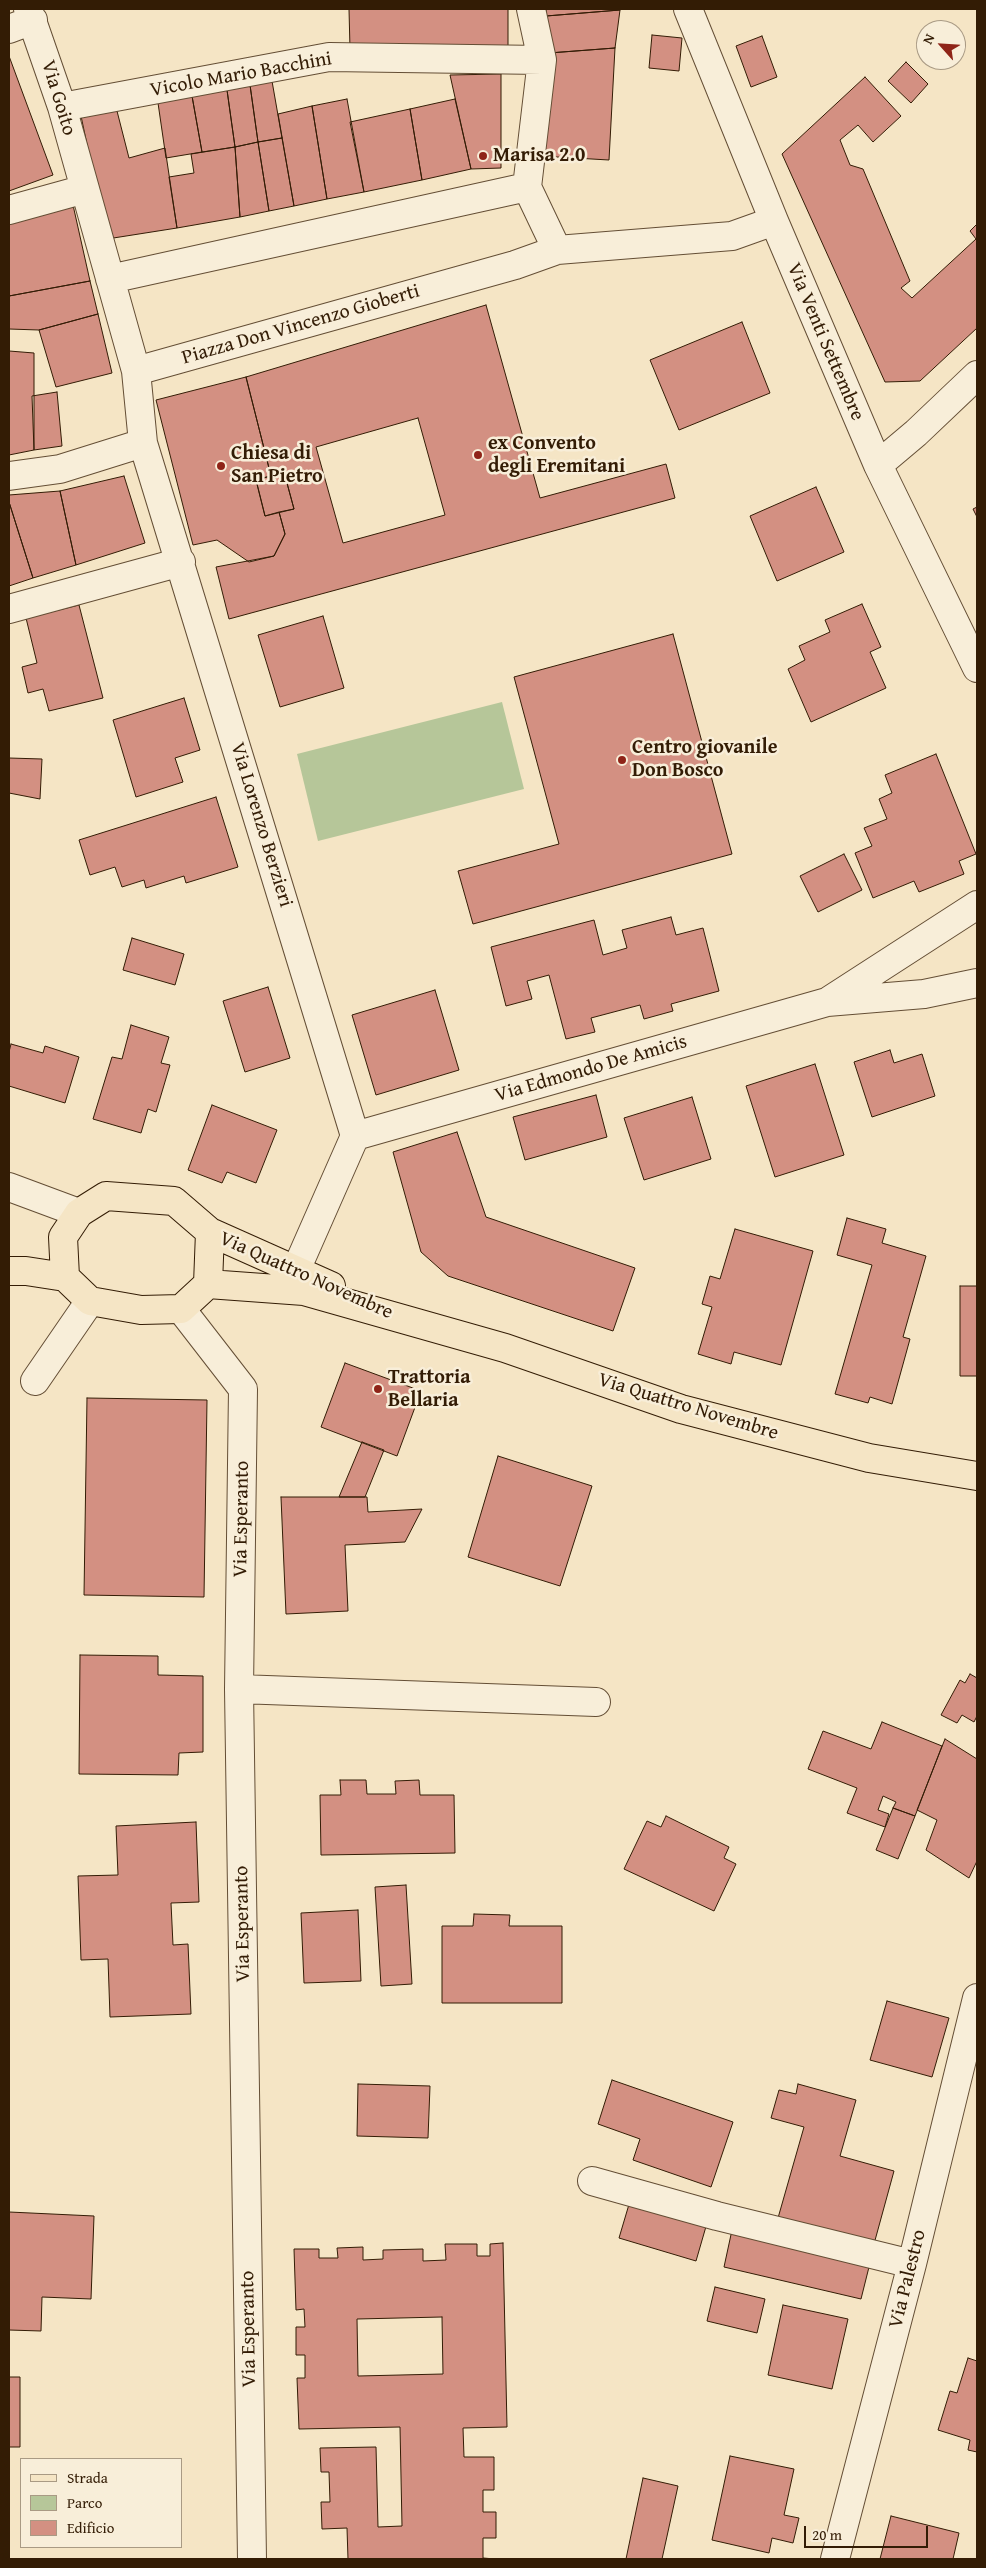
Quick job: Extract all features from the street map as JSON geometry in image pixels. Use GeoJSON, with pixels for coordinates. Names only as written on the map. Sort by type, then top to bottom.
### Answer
{"type":"FeatureCollection","features":[{"type":"Feature","properties":{"kind":"main road","name":"Via Quattro Novembre"},"geometry":{"type":"LineString","coordinates":[[18,1271],[63,1237],[79,1213],[106,1196],[174,1201],[210,1232],[402,1319]]}},
{"type":"Feature","properties":{"kind":"main road","name":"Via Quattro Novembre"},"geometry":{"type":"LineString","coordinates":[[210,1232],[208,1284],[304,1291],[506,1348],[681,1409],[869,1458],[977,1476]]}},
{"type":"Feature","properties":{"kind":"main road"},"geometry":{"type":"LineString","coordinates":[[63,1237],[65,1276],[90,1301],[141,1310],[181,1310],[208,1284]]}},
{"type":"Feature","properties":{"kind":"main road","name":"Via Quattro Novembre"},"geometry":{"type":"LineString","coordinates":[[18,1271],[65,1276]]}},
{"type":"Feature","properties":{"kind":"street"},"geometry":{"type":"LineString","coordinates":[[531,9],[542,60],[532,158],[527,187],[557,250]]}},
{"type":"Feature","properties":{"kind":"street","name":"Via Venti Settembre"},"geometry":{"type":"LineString","coordinates":[[688,9],[774,221],[878,466],[977,668]]}},
{"type":"Feature","properties":{"kind":"street","name":"Via Goito"},"geometry":{"type":"LineString","coordinates":[[23,19],[62,107],[85,188]]}},
{"type":"Feature","properties":{"kind":"street","name":"Vicolo Mario Bacchini"},"geometry":{"type":"LineString","coordinates":[[62,107],[329,57],[542,60]]}},
{"type":"Feature","properties":{"kind":"street"},"geometry":{"type":"LineString","coordinates":[[110,279],[527,187]]}},
{"type":"Feature","properties":{"kind":"street"},"geometry":{"type":"LineString","coordinates":[[9,210],[85,188],[136,371]]}},
{"type":"Feature","properties":{"kind":"street","name":"Piazza Don Vincenzo Gioberti"},"geometry":{"type":"LineString","coordinates":[[136,371],[515,264],[557,250],[732,236],[774,221]]}},
{"type":"Feature","properties":{"kind":"street","name":"Via Lorenzo Berzieri"},"geometry":{"type":"LineString","coordinates":[[136,371],[143,443],[181,562],[355,1136]]}},
{"type":"Feature","properties":{"kind":"street"},"geometry":{"type":"LineString","coordinates":[[878,466],[977,375]]}},
{"type":"Feature","properties":{"kind":"street"},"geometry":{"type":"LineString","coordinates":[[9,476],[60,469],[143,443]]}},
{"type":"Feature","properties":{"kind":"street"},"geometry":{"type":"LineString","coordinates":[[9,609],[181,562]]}},
{"type":"Feature","properties":{"kind":"street","name":"Via Edmondo De Amicis"},"geometry":{"type":"LineString","coordinates":[[827,1002],[977,905]]}},
{"type":"Feature","properties":{"kind":"street","name":"Via Edmondo De Amicis"},"geometry":{"type":"LineString","coordinates":[[355,1136],[827,1002],[924,994],[977,982]]}},
{"type":"Feature","properties":{"kind":"street"},"geometry":{"type":"LineString","coordinates":[[296,1270],[355,1136]]}},
{"type":"Feature","properties":{"kind":"street"},"geometry":{"type":"LineString","coordinates":[[9,1187],[79,1213]]}},
{"type":"Feature","properties":{"kind":"street"},"geometry":{"type":"LineString","coordinates":[[34,1381],[90,1301]]}},
{"type":"Feature","properties":{"kind":"street","name":"Via Esperanto"},"geometry":{"type":"LineString","coordinates":[[181,1310],[243,1389],[240,1689],[252,2559]]}},
{"type":"Feature","properties":{"kind":"street"},"geometry":{"type":"LineString","coordinates":[[240,1689],[596,1702]]}},
{"type":"Feature","properties":{"kind":"street","name":"Via Palestro"},"geometry":{"type":"LineString","coordinates":[[835,2559],[912,2264],[977,1998]]}},
{"type":"Feature","properties":{"kind":"street"},"geometry":{"type":"LineString","coordinates":[[592,2181],[717,2216],[912,2264]]}},
{"type":"Feature","properties":{"kind":"green space"},"geometry":{"type":"Polygon","coordinates":[[[502,702],[524,789],[318,841],[297,754],[502,702]]]}},
{"type":"Feature","properties":{"kind":"building"},"geometry":{"type":"Polygon","coordinates":[[[349,9],[508,9],[508,48],[350,49],[349,9]]]}},
{"type":"Feature","properties":{"kind":"building"},"geometry":{"type":"Polygon","coordinates":[[[546,9],[620,9],[620,10],[546,16],[546,9]]]}},
{"type":"Feature","properties":{"kind":"building"},"geometry":{"type":"Polygon","coordinates":[[[620,10],[615,48],[549,53],[546,16],[620,10]]]}},
{"type":"Feature","properties":{"kind":"building"},"geometry":{"type":"Polygon","coordinates":[[[652,35],[682,38],[679,71],[649,68],[652,35]]]}},
{"type":"Feature","properties":{"kind":"building"},"geometry":{"type":"Polygon","coordinates":[[[762,36],[777,77],[751,87],[736,46],[762,36]]]}},
{"type":"Feature","properties":{"kind":"building"},"geometry":{"type":"Polygon","coordinates":[[[615,48],[609,160],[540,156],[549,53],[615,48]]]}},
{"type":"Feature","properties":{"kind":"building"},"geometry":{"type":"Polygon","coordinates":[[[9,56],[53,175],[9,191],[9,56]]]}},
{"type":"Feature","properties":{"kind":"building"},"geometry":{"type":"Polygon","coordinates":[[[906,62],[928,84],[911,103],[888,81],[906,62]]]}},
{"type":"Feature","properties":{"kind":"building"},"geometry":{"type":"Polygon","coordinates":[[[501,74],[501,168],[471,169],[450,75],[501,74]]]}},
{"type":"Feature","properties":{"kind":"building"},"geometry":{"type":"Polygon","coordinates":[[[865,77],[901,116],[873,142],[858,125],[840,140],[850,165],[863,169],[910,281],[901,288],[912,298],[976,239],[970,231],[977,224],[977,328],[920,381],[885,382],[782,154],[865,77]]]}},
{"type":"Feature","properties":{"kind":"building"},"geometry":{"type":"Polygon","coordinates":[[[272,81],[282,138],[258,142],[250,85],[272,81]]]}},
{"type":"Feature","properties":{"kind":"building"},"geometry":{"type":"Polygon","coordinates":[[[250,85],[258,142],[235,147],[227,90],[250,85]]]}},
{"type":"Feature","properties":{"kind":"building"},"geometry":{"type":"Polygon","coordinates":[[[227,90],[235,147],[202,152],[192,96],[227,90]]]}},
{"type":"Feature","properties":{"kind":"building"},"geometry":{"type":"Polygon","coordinates":[[[192,96],[202,152],[166,158],[158,103],[192,96]]]}},
{"type":"Feature","properties":{"kind":"building"},"geometry":{"type":"Polygon","coordinates":[[[347,99],[364,192],[327,199],[312,106],[347,99]]]}},
{"type":"Feature","properties":{"kind":"building"},"geometry":{"type":"Polygon","coordinates":[[[455,99],[471,169],[422,180],[410,109],[455,99]]]}},
{"type":"Feature","properties":{"kind":"building"},"geometry":{"type":"Polygon","coordinates":[[[312,106],[327,199],[294,206],[278,114],[312,106]]]}},
{"type":"Feature","properties":{"kind":"building"},"geometry":{"type":"Polygon","coordinates":[[[410,109],[422,180],[364,192],[350,122],[410,109]]]}},
{"type":"Feature","properties":{"kind":"building"},"geometry":{"type":"Polygon","coordinates":[[[117,111],[129,158],[165,148],[177,228],[107,239],[81,116],[117,111]]]}},
{"type":"Feature","properties":{"kind":"building"},"geometry":{"type":"Polygon","coordinates":[[[282,138],[294,206],[269,211],[258,142],[282,138]]]}},
{"type":"Feature","properties":{"kind":"building"},"geometry":{"type":"Polygon","coordinates":[[[258,142],[269,211],[240,217],[235,147],[258,142]]]}},
{"type":"Feature","properties":{"kind":"building"},"geometry":{"type":"Polygon","coordinates":[[[235,147],[240,217],[177,228],[169,177],[194,173],[191,154],[235,147]]]}},
{"type":"Feature","properties":{"kind":"building"},"geometry":{"type":"Polygon","coordinates":[[[73,205],[90,281],[9,296],[9,221],[73,205]]]}},
{"type":"Feature","properties":{"kind":"building"},"geometry":{"type":"Polygon","coordinates":[[[90,281],[98,314],[39,330],[9,329],[9,296],[90,281]]]}},
{"type":"Feature","properties":{"kind":"building","name":"ex Convento degli Eremitani"},"geometry":{"type":"Polygon","coordinates":[[[486,305],[540,498],[666,464],[675,498],[229,619],[216,567],[274,556],[285,534],[279,512],[294,509],[284,472],[271,476],[246,377],[486,305]],[[418,418],[316,447],[343,543],[445,515],[418,418]]]}},
{"type":"Feature","properties":{"kind":"building"},"geometry":{"type":"Polygon","coordinates":[[[98,314],[112,373],[56,387],[39,330],[98,314]]]}},
{"type":"Feature","properties":{"kind":"building"},"geometry":{"type":"Polygon","coordinates":[[[742,322],[770,393],[679,430],[650,360],[742,322]]]}},
{"type":"Feature","properties":{"kind":"building"},"geometry":{"type":"Polygon","coordinates":[[[9,351],[34,353],[34,450],[9,455],[9,351]]]}},
{"type":"Feature","properties":{"kind":"building","name":"Chiesa di San Pietro"},"geometry":{"type":"Polygon","coordinates":[[[246,377],[271,476],[256,480],[265,516],[279,512],[285,534],[274,556],[249,562],[217,540],[193,545],[156,400],[246,377]]]}},
{"type":"Feature","properties":{"kind":"building"},"geometry":{"type":"Polygon","coordinates":[[[57,392],[62,446],[34,450],[32,396],[57,392]]]}},
{"type":"Feature","properties":{"kind":"building"},"geometry":{"type":"Polygon","coordinates":[[[284,472],[294,509],[265,516],[256,480],[284,472]]]}},
{"type":"Feature","properties":{"kind":"building"},"geometry":{"type":"Polygon","coordinates":[[[124,476],[145,543],[76,565],[60,491],[124,476]]]}},
{"type":"Feature","properties":{"kind":"building"},"geometry":{"type":"Polygon","coordinates":[[[816,487],[844,552],[777,581],[750,516],[816,487]]]}},
{"type":"Feature","properties":{"kind":"building"},"geometry":{"type":"Polygon","coordinates":[[[60,491],[76,565],[33,578],[9,502],[9,495],[60,491]]]}},
{"type":"Feature","properties":{"kind":"building"},"geometry":{"type":"Polygon","coordinates":[[[9,502],[33,578],[9,586],[9,502]]]}},
{"type":"Feature","properties":{"kind":"building"},"geometry":{"type":"Polygon","coordinates":[[[977,507],[977,517],[973,509],[977,507]]]}},
{"type":"Feature","properties":{"kind":"building"},"geometry":{"type":"Polygon","coordinates":[[[862,604],[881,647],[870,652],[886,688],[811,722],[788,669],[805,660],[799,646],[830,632],[825,620],[862,604]]]}},
{"type":"Feature","properties":{"kind":"building"},"geometry":{"type":"Polygon","coordinates":[[[79,605],[103,698],[49,711],[43,689],[28,693],[22,667],[37,663],[26,618],[79,605]]]}},
{"type":"Feature","properties":{"kind":"building"},"geometry":{"type":"Polygon","coordinates":[[[323,616],[344,688],[280,707],[258,635],[323,616]]]}},
{"type":"Feature","properties":{"kind":"building","name":"Centro giovanile Don Bosco"},"geometry":{"type":"Polygon","coordinates":[[[673,634],[732,854],[473,924],[458,871],[559,844],[514,677],[673,634]]]}},
{"type":"Feature","properties":{"kind":"building"},"geometry":{"type":"Polygon","coordinates":[[[184,698],[200,750],[175,758],[183,782],[136,797],[113,720],[184,698]]]}},
{"type":"Feature","properties":{"kind":"building"},"geometry":{"type":"Polygon","coordinates":[[[936,754],[976,854],[959,861],[964,874],[919,892],[914,881],[873,898],[855,853],[872,846],[864,828],[887,819],[879,799],[892,793],[885,775],[936,754]]]}},
{"type":"Feature","properties":{"kind":"building"},"geometry":{"type":"Polygon","coordinates":[[[9,758],[42,759],[40,799],[9,793],[9,758]]]}},
{"type":"Feature","properties":{"kind":"building"},"geometry":{"type":"Polygon","coordinates":[[[216,797],[238,867],[186,883],[184,876],[146,888],[144,880],[122,887],[115,867],[90,875],[79,840],[216,797]]]}},
{"type":"Feature","properties":{"kind":"building"},"geometry":{"type":"Polygon","coordinates":[[[844,854],[862,890],[818,912],[800,876],[844,854]]]}},
{"type":"Feature","properties":{"kind":"building"},"geometry":{"type":"Polygon","coordinates":[[[671,917],[676,935],[703,928],[719,991],[671,1004],[673,1011],[644,1019],[640,1005],[591,1018],[595,1032],[566,1039],[549,975],[527,981],[532,999],[506,1006],[491,947],[594,920],[603,955],[627,948],[622,930],[671,917]]]}},
{"type":"Feature","properties":{"kind":"building"},"geometry":{"type":"Polygon","coordinates":[[[132,938],[184,954],[175,985],[123,970],[132,938]]]}},
{"type":"Feature","properties":{"kind":"building"},"geometry":{"type":"Polygon","coordinates":[[[268,987],[290,1058],[245,1072],[223,1001],[268,987]]]}},
{"type":"Feature","properties":{"kind":"building"},"geometry":{"type":"Polygon","coordinates":[[[435,990],[459,1070],[376,1095],[352,1015],[435,990]]]}},
{"type":"Feature","properties":{"kind":"building"},"geometry":{"type":"Polygon","coordinates":[[[131,1025],[169,1037],[161,1063],[170,1065],[156,1112],[148,1109],[141,1133],[93,1119],[112,1057],[122,1059],[131,1025]]]}},
{"type":"Feature","properties":{"kind":"building"},"geometry":{"type":"Polygon","coordinates":[[[11,1044],[43,1053],[45,1046],[79,1057],[65,1103],[9,1086],[9,1052],[11,1044]]]}},
{"type":"Feature","properties":{"kind":"building"},"geometry":{"type":"Polygon","coordinates":[[[890,1050],[894,1063],[922,1054],[935,1096],[872,1117],[854,1062],[890,1050]]]}},
{"type":"Feature","properties":{"kind":"building"},"geometry":{"type":"Polygon","coordinates":[[[815,1064],[844,1155],[775,1177],[746,1086],[815,1064]]]}},
{"type":"Feature","properties":{"kind":"building"},"geometry":{"type":"Polygon","coordinates":[[[596,1095],[607,1137],[525,1160],[513,1117],[596,1095]]]}},
{"type":"Feature","properties":{"kind":"building"},"geometry":{"type":"Polygon","coordinates":[[[692,1097],[711,1159],[644,1180],[624,1118],[692,1097]]]}},
{"type":"Feature","properties":{"kind":"building"},"geometry":{"type":"Polygon","coordinates":[[[212,1105],[277,1130],[256,1183],[227,1172],[222,1183],[188,1170],[212,1105]]]}},
{"type":"Feature","properties":{"kind":"building"},"geometry":{"type":"Polygon","coordinates":[[[457,1132],[486,1217],[635,1268],[613,1331],[448,1276],[421,1252],[393,1152],[457,1132]]]}},
{"type":"Feature","properties":{"kind":"building"},"geometry":{"type":"Polygon","coordinates":[[[847,1218],[886,1229],[882,1243],[926,1256],[903,1337],[910,1339],[892,1404],[870,1397],[868,1403],[835,1394],[872,1265],[837,1255],[847,1218]]]}},
{"type":"Feature","properties":{"kind":"building"},"geometry":{"type":"Polygon","coordinates":[[[735,1229],[813,1251],[781,1365],[734,1352],[731,1364],[698,1354],[712,1307],[702,1304],[710,1276],[720,1279],[735,1229]]]}},
{"type":"Feature","properties":{"kind":"building"},"geometry":{"type":"Polygon","coordinates":[[[960,1286],[977,1286],[977,1376],[960,1376],[960,1286]]]}},
{"type":"Feature","properties":{"kind":"building"},"geometry":{"type":"Polygon","coordinates":[[[345,1363],[421,1391],[397,1456],[321,1427],[345,1363]]]}},
{"type":"Feature","properties":{"kind":"building"},"geometry":{"type":"Polygon","coordinates":[[[87,1398],[207,1400],[204,1597],[84,1595],[87,1398]]]}},
{"type":"Feature","properties":{"kind":"building"},"geometry":{"type":"Polygon","coordinates":[[[362,1442],[384,1450],[365,1497],[339,1497],[362,1442]]]}},
{"type":"Feature","properties":{"kind":"building"},"geometry":{"type":"Polygon","coordinates":[[[498,1456],[592,1486],[560,1586],[468,1557],[498,1456]]]}},
{"type":"Feature","properties":{"kind":"building"},"geometry":{"type":"Polygon","coordinates":[[[281,1497],[367,1497],[368,1512],[422,1509],[405,1542],[345,1545],[348,1611],[286,1614],[281,1497]]]}},
{"type":"Feature","properties":{"kind":"building"},"geometry":{"type":"Polygon","coordinates":[[[80,1655],[158,1656],[158,1675],[203,1676],[203,1752],[179,1753],[178,1775],[79,1774],[80,1655]]]}},
{"type":"Feature","properties":{"kind":"building"},"geometry":{"type":"Polygon","coordinates":[[[970,1674],[977,1678],[977,1716],[974,1722],[962,1715],[957,1723],[941,1715],[960,1680],[965,1683],[970,1674]]]}},
{"type":"Feature","properties":{"kind":"building"},"geometry":{"type":"Polygon","coordinates":[[[882,1722],[942,1746],[915,1816],[893,1808],[896,1802],[883,1796],[878,1810],[889,1814],[885,1827],[847,1813],[857,1788],[808,1769],[823,1731],[871,1749],[882,1722]]]}},
{"type":"Feature","properties":{"kind":"building"},"geometry":{"type":"Polygon","coordinates":[[[945,1739],[977,1759],[977,1861],[969,1878],[926,1850],[937,1820],[917,1810],[945,1739]]]}},
{"type":"Feature","properties":{"kind":"building"},"geometry":{"type":"Polygon","coordinates":[[[340,1780],[366,1780],[367,1794],[396,1794],[395,1781],[419,1780],[420,1795],[454,1795],[455,1853],[321,1855],[320,1795],[341,1795],[340,1780]]]}},
{"type":"Feature","properties":{"kind":"building"},"geometry":{"type":"Polygon","coordinates":[[[893,1808],[915,1816],[898,1859],[876,1850],[893,1808]]]}},
{"type":"Feature","properties":{"kind":"building"},"geometry":{"type":"Polygon","coordinates":[[[666,1816],[729,1847],[724,1858],[736,1864],[714,1911],[624,1869],[647,1821],[661,1827],[666,1816]]]}},
{"type":"Feature","properties":{"kind":"building"},"geometry":{"type":"Polygon","coordinates":[[[196,1822],[199,1902],[171,1903],[173,1945],[188,1944],[191,2014],[110,2017],[108,1959],[81,1960],[78,1876],[118,1875],[116,1826],[196,1822]]]}},
{"type":"Feature","properties":{"kind":"building"},"geometry":{"type":"Polygon","coordinates":[[[406,1885],[412,1984],[381,1986],[375,1887],[406,1885]]]}},
{"type":"Feature","properties":{"kind":"building"},"geometry":{"type":"Polygon","coordinates":[[[358,1910],[361,1981],[304,1983],[301,1913],[358,1910]]]}},
{"type":"Feature","properties":{"kind":"building"},"geometry":{"type":"Polygon","coordinates":[[[474,1914],[510,1915],[509,1926],[562,1926],[562,2003],[442,2003],[442,1926],[473,1926],[474,1914]]]}},
{"type":"Feature","properties":{"kind":"building"},"geometry":{"type":"Polygon","coordinates":[[[887,2001],[949,2018],[932,2077],[870,2060],[887,2001]]]}},
{"type":"Feature","properties":{"kind":"building"},"geometry":{"type":"Polygon","coordinates":[[[612,2080],[733,2122],[711,2187],[633,2160],[640,2139],[598,2124],[612,2080]]]}},
{"type":"Feature","properties":{"kind":"building"},"geometry":{"type":"Polygon","coordinates":[[[358,2084],[430,2086],[428,2138],[357,2136],[358,2084]]]}},
{"type":"Feature","properties":{"kind":"building"},"geometry":{"type":"Polygon","coordinates":[[[798,2084],[856,2100],[840,2156],[894,2171],[874,2244],[778,2218],[804,2127],[771,2118],[779,2090],[796,2094],[798,2084]]]}},
{"type":"Feature","properties":{"kind":"building"},"geometry":{"type":"Polygon","coordinates":[[[630,2201],[707,2223],[696,2261],[619,2238],[630,2201]]]}},
{"type":"Feature","properties":{"kind":"building"},"geometry":{"type":"Polygon","coordinates":[[[9,2212],[94,2216],[91,2299],[42,2297],[41,2331],[9,2330],[9,2212]]]}},
{"type":"Feature","properties":{"kind":"building"},"geometry":{"type":"Polygon","coordinates":[[[732,2230],[870,2263],[861,2299],[724,2267],[732,2230]]]}},
{"type":"Feature","properties":{"kind":"building"},"geometry":{"type":"Polygon","coordinates":[[[503,2243],[507,2427],[463,2428],[464,2457],[494,2457],[494,2490],[483,2490],[483,2512],[496,2512],[496,2538],[483,2538],[483,2558],[495,2559],[348,2559],[347,2528],[322,2529],[321,2502],[330,2502],[329,2472],[321,2472],[320,2448],[376,2447],[378,2527],[402,2526],[400,2427],[299,2429],[297,2378],[305,2378],[305,2355],[296,2355],[296,2327],[305,2327],[304,2309],[296,2310],[294,2249],[319,2249],[319,2258],[338,2258],[337,2248],[363,2247],[363,2260],[383,2259],[383,2250],[423,2249],[423,2261],[446,2260],[445,2244],[477,2244],[477,2256],[490,2256],[490,2244],[503,2243]],[[442,2317],[357,2319],[358,2376],[443,2374],[442,2317]]]}},
{"type":"Feature","properties":{"kind":"building"},"geometry":{"type":"Polygon","coordinates":[[[715,2287],[765,2299],[757,2333],[707,2321],[715,2287]]]}},
{"type":"Feature","properties":{"kind":"building"},"geometry":{"type":"Polygon","coordinates":[[[783,2305],[848,2319],[832,2389],[768,2375],[783,2305]]]}},
{"type":"Feature","properties":{"kind":"building"},"geometry":{"type":"Polygon","coordinates":[[[968,2358],[977,2361],[977,2452],[968,2450],[970,2440],[938,2430],[950,2391],[957,2393],[968,2358]]]}},
{"type":"Feature","properties":{"kind":"building"},"geometry":{"type":"Polygon","coordinates":[[[9,2377],[20,2377],[20,2447],[9,2447],[9,2377]]]}},
{"type":"Feature","properties":{"kind":"building"},"geometry":{"type":"Polygon","coordinates":[[[730,2456],[794,2469],[784,2515],[799,2518],[793,2543],[772,2538],[769,2553],[712,2540],[730,2456]]]}},
{"type":"Feature","properties":{"kind":"building"},"geometry":{"type":"Polygon","coordinates":[[[643,2478],[678,2486],[662,2559],[626,2559],[643,2478]]]}},
{"type":"Feature","properties":{"kind":"building"},"geometry":{"type":"Polygon","coordinates":[[[891,2516],[959,2533],[953,2559],[880,2559],[891,2516]]]}},
{"type":"Feature","properties":{"kind":"place","name":"Marisa 2.0"},"geometry":{"type":"Point","coordinates":[483,156]}},
{"type":"Feature","properties":{"kind":"place","name":"ex Convento degli Eremitani"},"geometry":{"type":"Point","coordinates":[478,455]}},
{"type":"Feature","properties":{"kind":"place","name":"Chiesa di San Pietro"},"geometry":{"type":"Point","coordinates":[221,466]}},
{"type":"Feature","properties":{"kind":"place","name":"Centro giovanile Don Bosco"},"geometry":{"type":"Point","coordinates":[622,760]}},
{"type":"Feature","properties":{"kind":"place","name":"Trattoria Bellaria"},"geometry":{"type":"Point","coordinates":[378,1389]}}]}
